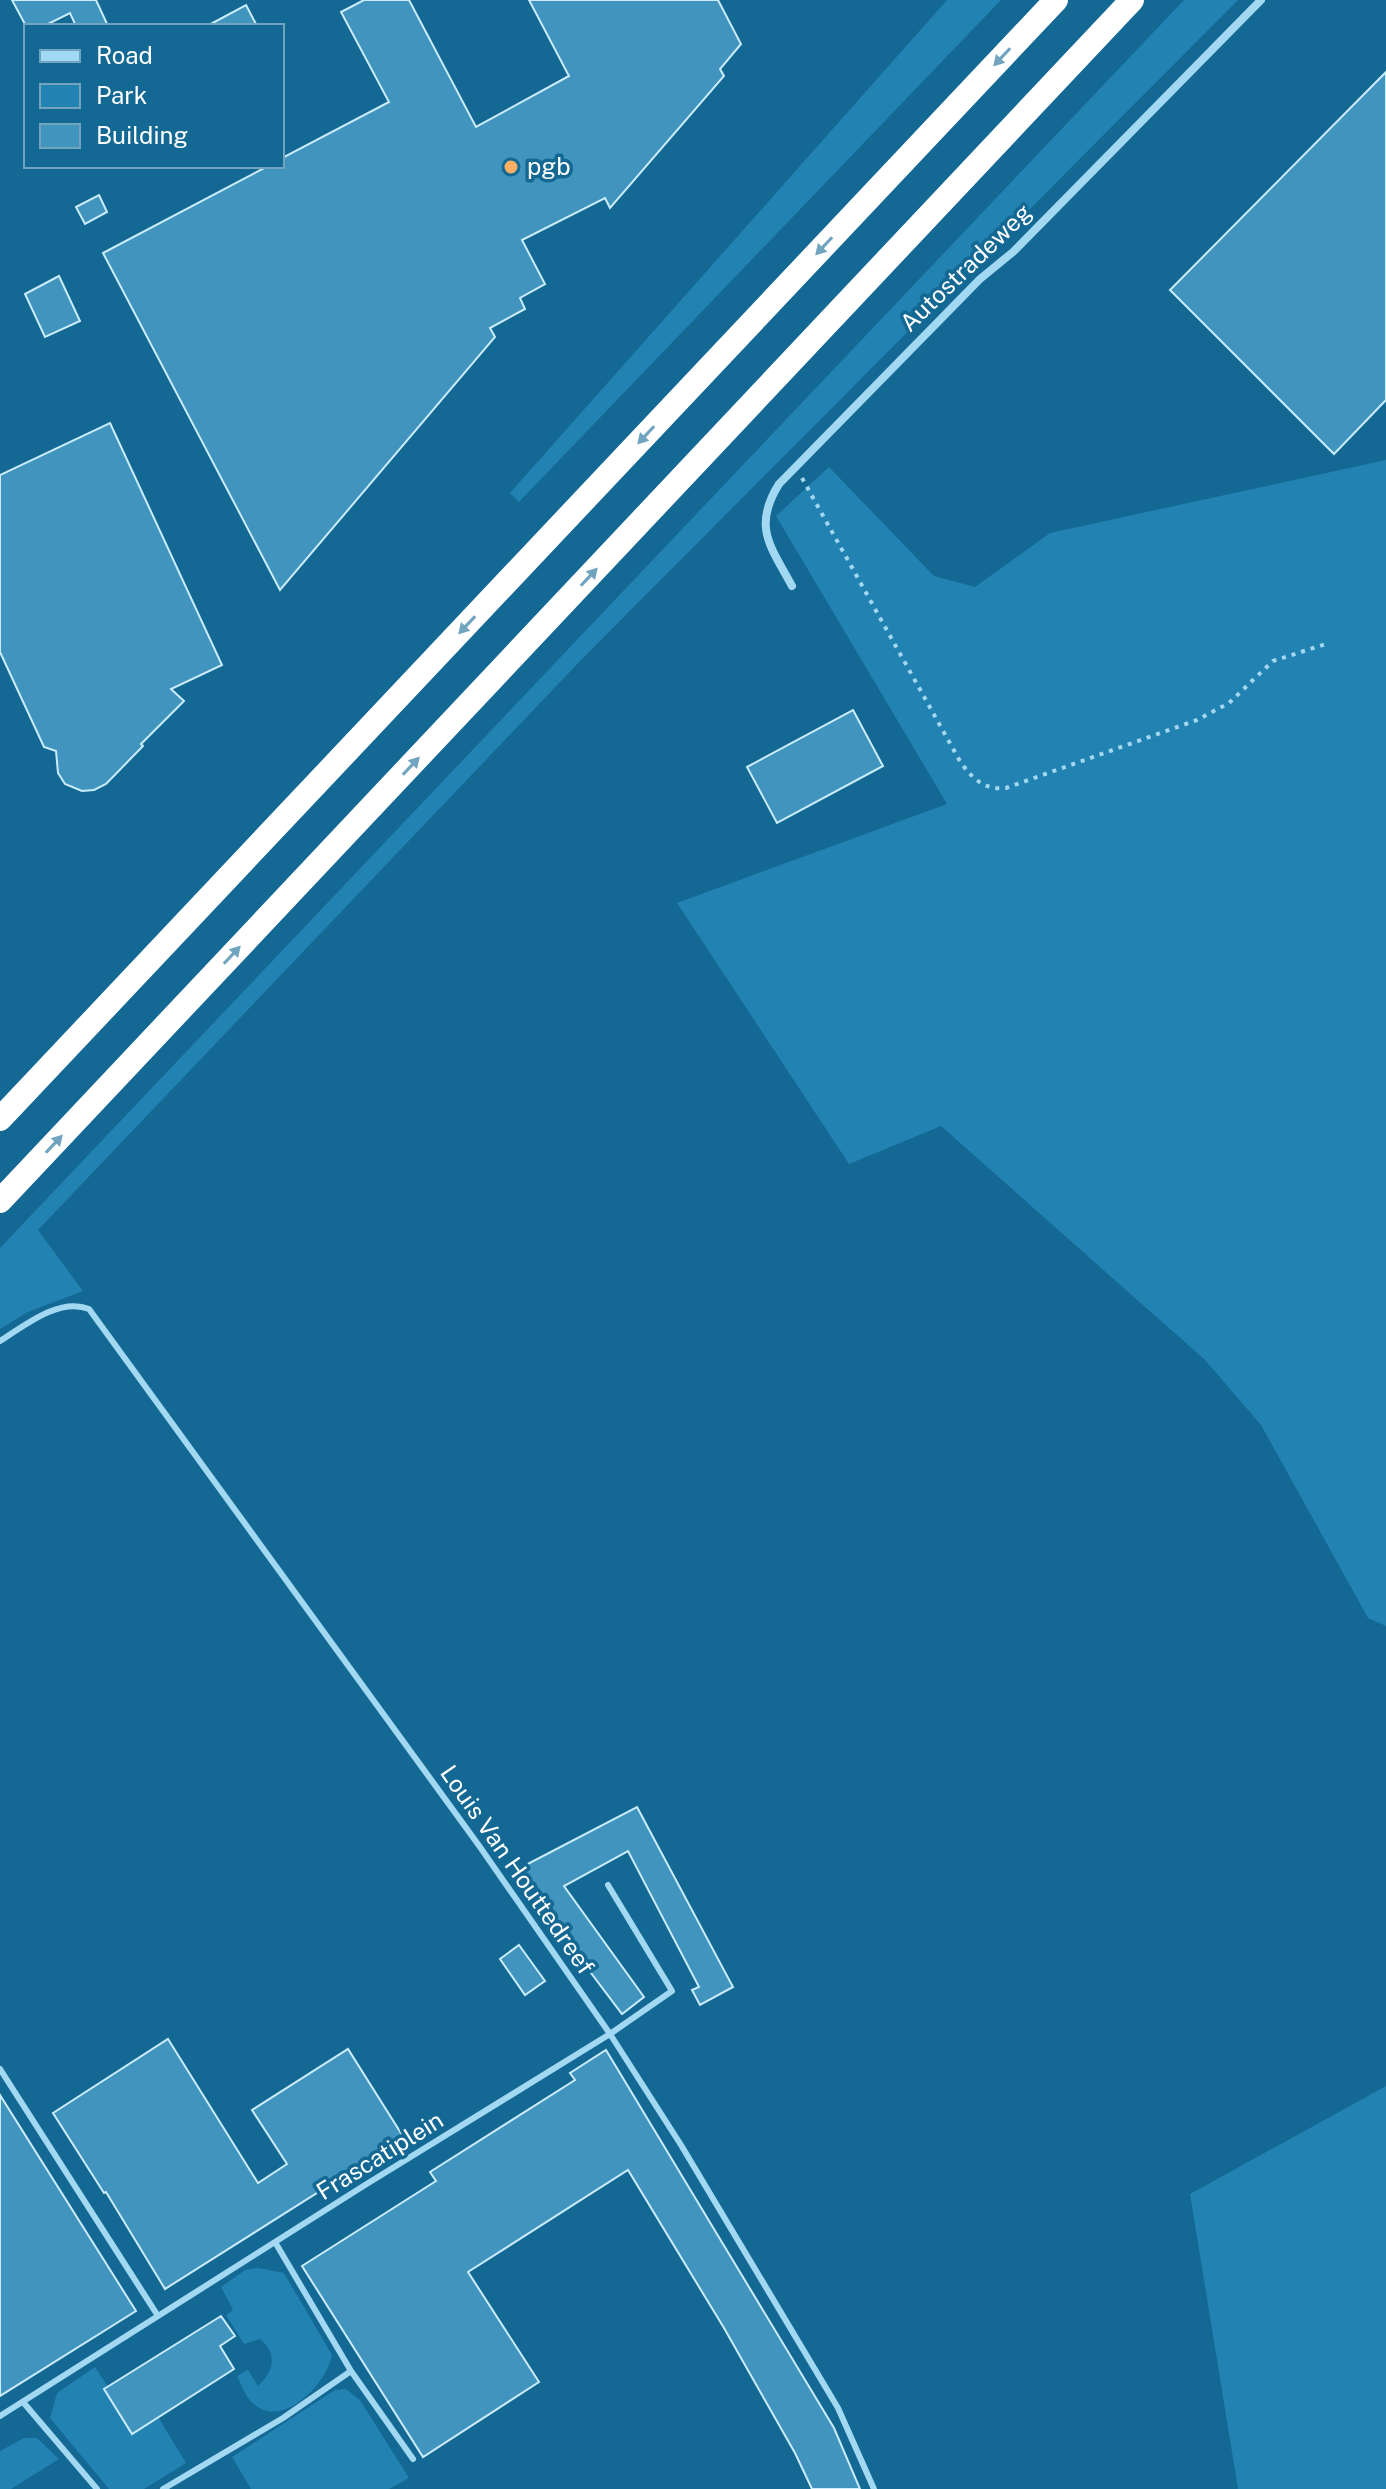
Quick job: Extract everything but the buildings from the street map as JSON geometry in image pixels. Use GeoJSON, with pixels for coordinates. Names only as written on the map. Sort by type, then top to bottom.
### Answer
{"type":"FeatureCollection","features":[{"type":"Feature","properties":{"kind":"highway"},"geometry":{"type":"LineString","coordinates":[[0,1119],[1056,0]]}},
{"type":"Feature","properties":{"kind":"highway"},"geometry":{"type":"LineString","coordinates":[[0,1201],[1132,0]]}},
{"type":"Feature","properties":{"kind":"street","name":"Autostradeweg"},"geometry":{"type":"LineString","coordinates":[[792,586],[764,536],[769,499],[779,484],[1261,0]]}},
{"type":"Feature","properties":{"kind":"lane","name":"Louis Van Houttedreef"},"geometry":{"type":"LineString","coordinates":[[0,1341],[39,1316],[80,1306],[89,1309],[480,1847],[610,2034],[681,2145],[838,2408],[874,2489]]}},
{"type":"Feature","properties":{"kind":"lane","name":"Frascatiplein"},"geometry":{"type":"LineString","coordinates":[[0,2416],[610,2034],[672,1991],[608,1885]]}},
{"type":"Feature","properties":{"kind":"lane"},"geometry":{"type":"LineString","coordinates":[[0,2069],[158,2316]]}},
{"type":"Feature","properties":{"kind":"lane"},"geometry":{"type":"LineString","coordinates":[[275,2242],[351,2371],[413,2459]]}},
{"type":"Feature","properties":{"kind":"lane"},"geometry":{"type":"LineString","coordinates":[[163,2489],[283,2418],[351,2371]]}},
{"type":"Feature","properties":{"kind":"lane"},"geometry":{"type":"LineString","coordinates":[[23,2402],[97,2489]]}},
{"type":"Feature","properties":{"kind":"path"},"geometry":{"type":"LineString","coordinates":[[801,478],[961,763],[971,777],[988,787],[1006,788],[1197,720],[1229,703],[1273,661],[1326,644]]}},
{"type":"Feature","properties":{"kind":"green space"},"geometry":{"type":"Polygon","coordinates":[[[947,0],[1001,0],[519,502],[510,493],[947,0]]]}},
{"type":"Feature","properties":{"kind":"green space"},"geometry":{"type":"Polygon","coordinates":[[[1184,0],[1238,0],[583,658],[38,1230],[83,1291],[28,1312],[0,1329],[0,1248],[1184,0]]]}},
{"type":"Feature","properties":{"kind":"green space"},"geometry":{"type":"Polygon","coordinates":[[[1386,460],[1386,1626],[1368,1618],[1261,1425],[1205,1360],[941,1126],[849,1164],[677,903],[947,804],[776,516],[829,467],[934,576],[975,587],[1050,533],[1386,460]]]}},
{"type":"Feature","properties":{"kind":"green space"},"geometry":{"type":"Polygon","coordinates":[[[1386,2086],[1386,2489],[1238,2489],[1190,2194],[1386,2086]]]}},
{"type":"Feature","properties":{"kind":"green space"},"geometry":{"type":"Polygon","coordinates":[[[258,2268],[284,2273],[332,2355],[321,2380],[311,2392],[300,2402],[274,2412],[261,2409],[249,2399],[237,2376],[248,2370],[258,2386],[271,2368],[271,2356],[260,2339],[244,2344],[226,2315],[233,2310],[221,2287],[245,2270],[258,2268]]]}},
{"type":"Feature","properties":{"kind":"green space"},"geometry":{"type":"Polygon","coordinates":[[[95,2367],[108,2387],[158,2417],[186,2463],[144,2489],[109,2489],[50,2418],[57,2393],[95,2367]]]}},
{"type":"Feature","properties":{"kind":"green space"},"geometry":{"type":"Polygon","coordinates":[[[346,2389],[360,2400],[409,2478],[389,2489],[251,2489],[232,2457],[335,2390],[346,2389]]]}},
{"type":"Feature","properties":{"kind":"green space"},"geometry":{"type":"Polygon","coordinates":[[[24,2438],[37,2438],[59,2459],[11,2489],[0,2489],[0,2451],[24,2438]]]}},
{"type":"Feature","properties":{"kind":"place","name":"pgb"},"geometry":{"type":"Point","coordinates":[511,167]}}]}
